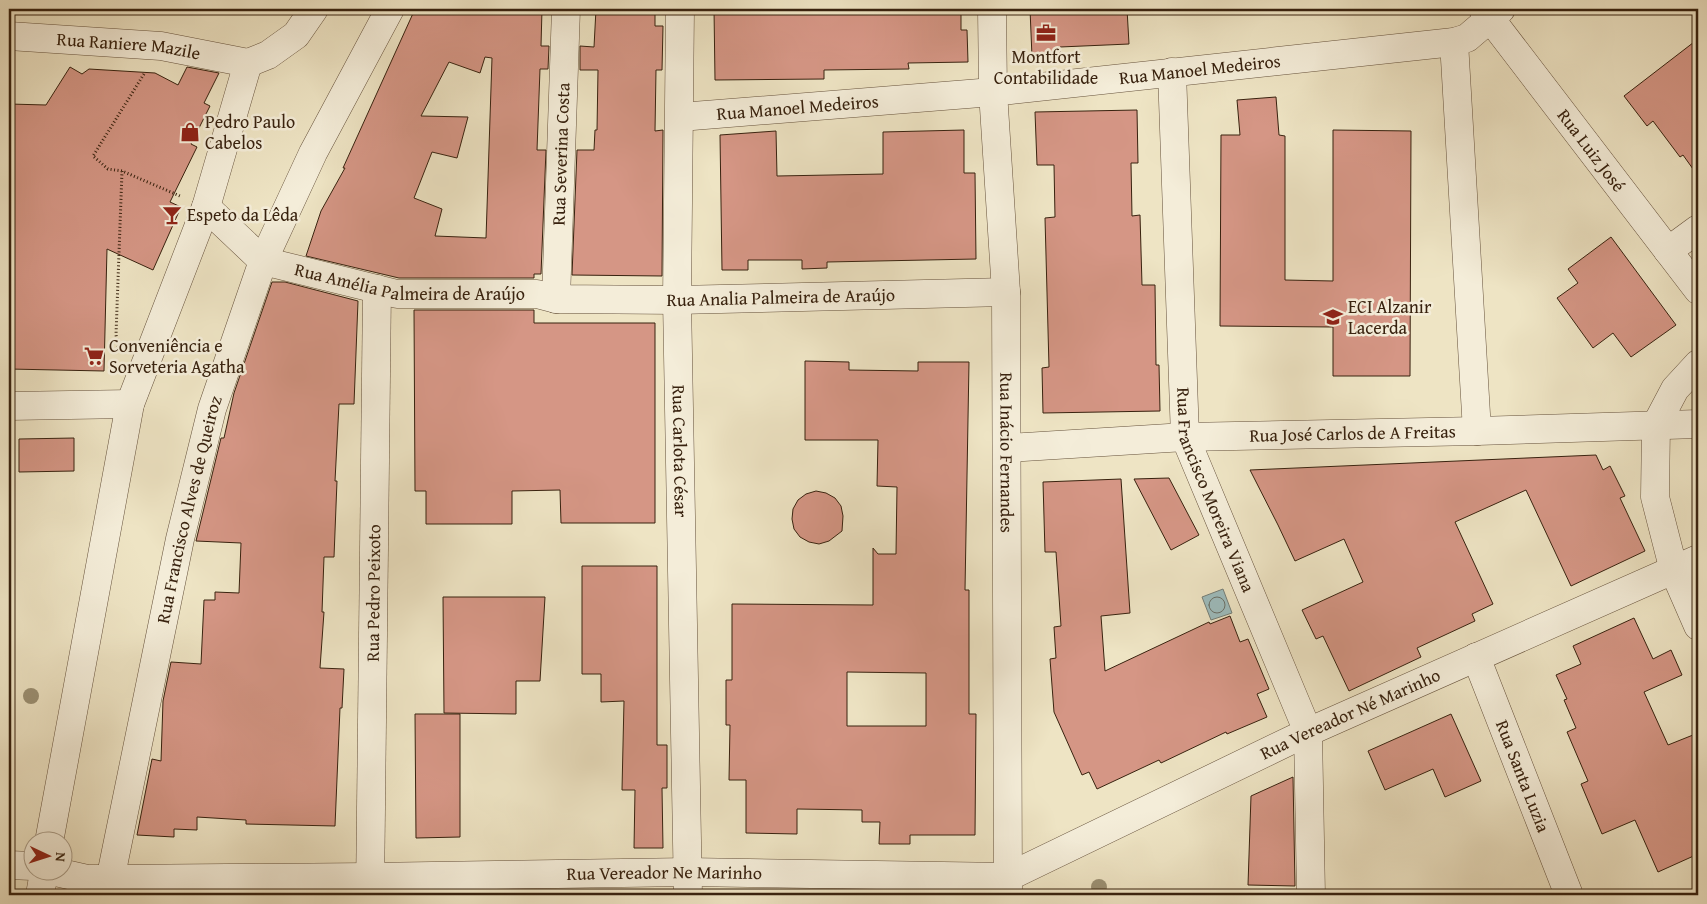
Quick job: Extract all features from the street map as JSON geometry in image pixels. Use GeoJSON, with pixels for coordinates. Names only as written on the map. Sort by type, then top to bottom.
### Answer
{"type":"FeatureCollection","features":[{"type":"Feature","properties":{"kind":"street"},"geometry":{"type":"LineString","coordinates":[[51,832],[130,404],[206,207],[248,62],[268,55],[296,35],[314,9]]}},
{"type":"Feature","properties":{"kind":"street","name":"Rua Francisco Alves de Queiroz"},"geometry":{"type":"LineString","coordinates":[[109,887],[178,549],[212,409],[263,261],[313,153],[390,9]]}},
{"type":"Feature","properties":{"kind":"street","name":"Rua Severina Costa"},"geometry":{"type":"LineString","coordinates":[[556,299],[566,9]]}},
{"type":"Feature","properties":{"kind":"street","name":"Rua Carlota César"},"geometry":{"type":"LineString","coordinates":[[680,9],[677,300],[688,884]]}},
{"type":"Feature","properties":{"kind":"street","name":"Rua Inácio Fernandes"},"geometry":{"type":"LineString","coordinates":[[992,9],[993,92],[1006,292],[1008,886]]}},
{"type":"Feature","properties":{"kind":"street","name":"Rua Manoel Medeiros"},"geometry":{"type":"LineString","coordinates":[[680,117],[993,92],[1454,42],[1466,38],[1491,12]]}},
{"type":"Feature","properties":{"kind":"street","name":"Rua Luiz José"},"geometry":{"type":"LineString","coordinates":[[1491,12],[1698,290]]}},
{"type":"Feature","properties":{"kind":"street","name":"Rua Raniere Mazile"},"geometry":{"type":"LineString","coordinates":[[9,36],[161,46],[248,62]]}},
{"type":"Feature","properties":{"kind":"street"},"geometry":{"type":"LineString","coordinates":[[1454,42],[1477,432]]}},
{"type":"Feature","properties":{"kind":"street","name":"Rua Francisco Moreira Viana"},"geometry":{"type":"LineString","coordinates":[[1172,72],[1184,437],[1308,732],[1311,895]]}},
{"type":"Feature","properties":{"kind":"street"},"geometry":{"type":"LineString","coordinates":[[206,207],[263,261]]}},
{"type":"Feature","properties":{"kind":"street"},"geometry":{"type":"LineString","coordinates":[[1668,251],[1698,230]]}},
{"type":"Feature","properties":{"kind":"street","name":"Rua Amélia Palmeira de Araújo"},"geometry":{"type":"LineString","coordinates":[[263,261],[398,294],[538,294],[556,299]]}},
{"type":"Feature","properties":{"kind":"street","name":"Rua Pedro Peixoto"},"geometry":{"type":"LineString","coordinates":[[370,886],[377,289]]}},
{"type":"Feature","properties":{"kind":"street","name":"Rua Analia Palmeira de Araújo"},"geometry":{"type":"LineString","coordinates":[[556,299],[677,300],[1006,292]]}},
{"type":"Feature","properties":{"kind":"street"},"geometry":{"type":"LineString","coordinates":[[1698,364],[1675,389],[1656,425],[1655,497],[1674,571],[1698,626]]}},
{"type":"Feature","properties":{"kind":"street"},"geometry":{"type":"LineString","coordinates":[[9,406],[130,404]]}},
{"type":"Feature","properties":{"kind":"street","name":"Rua José Carlos de A Freitas"},"geometry":{"type":"LineString","coordinates":[[1007,448],[1184,437],[1477,432],[1698,424]]}},
{"type":"Feature","properties":{"kind":"street","name":"Rua Vereador Né Marinho"},"geometry":{"type":"LineString","coordinates":[[1008,886],[1308,732],[1698,559]]}},
{"type":"Feature","properties":{"kind":"street","name":"Rua Santa Luzia"},"geometry":{"type":"LineString","coordinates":[[1476,657],[1569,895]]}},
{"type":"Feature","properties":{"kind":"street"},"geometry":{"type":"LineString","coordinates":[[9,865],[22,866]]}},
{"type":"Feature","properties":{"kind":"street","name":"Rua Vereador Ne Marinho"},"geometry":{"type":"LineString","coordinates":[[72,876],[109,887],[688,884],[1008,886]]}},
{"type":"Feature","properties":{"kind":"street"},"geometry":{"type":"LineString","coordinates":[[40,895],[42,882]]}},
{"type":"Feature","properties":{"kind":"path"},"geometry":{"type":"LineString","coordinates":[[161,46],[93,156],[108,169],[122,172],[206,207]]}},
{"type":"Feature","properties":{"kind":"path"},"geometry":{"type":"LineString","coordinates":[[120,355],[116,335],[122,172]]}},
{"type":"Feature","properties":{"kind":"water"},"geometry":{"type":"Polygon","coordinates":[[[1223,589],[1232,613],[1211,620],[1202,597],[1223,589]]]}},
{"type":"Feature","properties":{"kind":"building"},"geometry":{"type":"Polygon","coordinates":[[[415,9],[542,9],[541,46],[549,46],[548,69],[540,69],[537,150],[546,150],[541,274],[534,274],[534,278],[399,278],[306,256],[321,211],[345,168],[343,168],[415,9]],[[485,57],[480,73],[449,62],[421,116],[468,117],[457,158],[432,152],[414,198],[442,209],[435,236],[486,238],[492,58],[485,57]]]}},
{"type":"Feature","properties":{"kind":"building"},"geometry":{"type":"Polygon","coordinates":[[[596,9],[655,9],[655,26],[663,26],[662,70],[656,70],[655,131],[663,130],[662,276],[572,275],[577,150],[594,150],[595,130],[597,130],[598,70],[580,70],[580,46],[594,47],[596,9]]]}},
{"type":"Feature","properties":{"kind":"building"},"geometry":{"type":"Polygon","coordinates":[[[714,9],[961,9],[961,30],[967,30],[968,62],[908,63],[909,69],[824,70],[824,79],[715,80],[714,9]]]}},
{"type":"Feature","properties":{"kind":"building"},"geometry":{"type":"Polygon","coordinates":[[[1030,9],[1127,9],[1129,44],[1060,47],[1060,55],[1032,57],[1030,9]]]}},
{"type":"Feature","properties":{"kind":"building"},"geometry":{"type":"Polygon","coordinates":[[[1698,39],[1698,176],[1683,155],[1680,157],[1653,121],[1647,126],[1624,96],[1698,39]]]}},
{"type":"Feature","properties":{"kind":"building"},"geometry":{"type":"Polygon","coordinates":[[[70,67],[82,74],[89,69],[155,73],[178,85],[187,67],[219,73],[204,103],[210,106],[191,144],[197,147],[170,202],[181,207],[153,270],[107,249],[104,371],[9,369],[9,104],[46,105],[70,67]]]}},
{"type":"Feature","properties":{"kind":"building"},"geometry":{"type":"Polygon","coordinates":[[[1276,97],[1279,135],[1285,136],[1285,280],[1333,281],[1333,130],[1411,131],[1410,376],[1333,376],[1333,327],[1220,326],[1221,135],[1240,135],[1237,100],[1276,97]]]}},
{"type":"Feature","properties":{"kind":"building"},"geometry":{"type":"Polygon","coordinates":[[[1137,110],[1138,163],[1131,163],[1132,216],[1140,215],[1142,285],[1155,285],[1156,365],[1159,365],[1160,411],[1043,413],[1042,368],[1049,367],[1045,218],[1055,217],[1054,165],[1037,165],[1035,112],[1137,110]]]}},
{"type":"Feature","properties":{"kind":"building"},"geometry":{"type":"Polygon","coordinates":[[[964,130],[964,173],[975,173],[976,259],[827,262],[827,268],[802,269],[802,260],[748,260],[748,270],[722,270],[720,135],[776,131],[777,176],[883,174],[883,132],[964,130]]]}},
{"type":"Feature","properties":{"kind":"building"},"geometry":{"type":"Polygon","coordinates":[[[1611,237],[1676,325],[1631,357],[1613,333],[1593,348],[1557,298],[1578,283],[1568,269],[1611,237]]]}},
{"type":"Feature","properties":{"kind":"building"},"geometry":{"type":"Polygon","coordinates":[[[272,282],[285,282],[358,301],[354,404],[339,404],[334,557],[324,557],[322,612],[324,612],[320,668],[344,669],[342,708],[340,708],[335,826],[246,824],[246,820],[197,817],[197,830],[174,829],[174,837],[137,835],[152,759],[161,761],[163,701],[171,662],[201,664],[204,600],[215,600],[215,592],[239,593],[241,543],[196,541],[221,438],[224,438],[234,393],[272,282]]]}},
{"type":"Feature","properties":{"kind":"building"},"geometry":{"type":"Polygon","coordinates":[[[414,310],[534,310],[534,323],[655,323],[655,523],[561,523],[560,490],[512,491],[512,524],[426,524],[426,491],[415,491],[414,310]]]}},
{"type":"Feature","properties":{"kind":"building"},"geometry":{"type":"Polygon","coordinates":[[[805,361],[849,362],[849,370],[918,371],[918,362],[969,362],[965,590],[969,590],[969,714],[976,714],[975,835],[910,835],[910,844],[879,844],[880,822],[862,822],[862,810],[797,809],[797,834],[746,833],[746,780],[729,780],[730,725],[726,725],[726,680],[732,680],[732,604],[873,605],[873,548],[878,554],[896,554],[897,487],[877,486],[878,440],[805,440],[805,361]],[[847,672],[847,726],[926,726],[926,673],[847,672]]]}},
{"type":"Feature","properties":{"kind":"building"},"geometry":{"type":"Polygon","coordinates":[[[74,438],[74,471],[19,472],[19,439],[74,438]]]}},
{"type":"Feature","properties":{"kind":"building"},"geometry":{"type":"Polygon","coordinates":[[[1596,455],[1603,470],[1610,466],[1625,496],[1620,498],[1645,551],[1571,586],[1526,490],[1455,522],[1493,604],[1472,614],[1475,621],[1417,648],[1421,657],[1349,691],[1323,636],[1316,639],[1302,610],[1363,582],[1344,539],[1295,561],[1250,470],[1596,455]]]}},
{"type":"Feature","properties":{"kind":"building"},"geometry":{"type":"Polygon","coordinates":[[[1169,478],[1199,535],[1171,550],[1134,479],[1169,478]]]}},
{"type":"Feature","properties":{"kind":"building"},"geometry":{"type":"Polygon","coordinates":[[[1121,479],[1130,613],[1101,616],[1105,671],[1209,622],[1210,624],[1230,616],[1240,642],[1248,639],[1269,689],[1257,694],[1267,717],[1227,734],[1226,732],[1161,763],[1159,760],[1097,789],[1089,772],[1082,775],[1054,712],[1050,659],[1056,658],[1054,627],[1061,626],[1056,552],[1045,552],[1043,482],[1121,479]]]}},
{"type":"Feature","properties":{"kind":"building"},"geometry":{"type":"Polygon","coordinates":[[[816,491],[826,493],[835,498],[841,506],[843,516],[842,531],[829,541],[819,544],[809,542],[800,537],[794,529],[792,519],[793,509],[798,500],[806,494],[816,491]]]}},
{"type":"Feature","properties":{"kind":"building"},"geometry":{"type":"Polygon","coordinates":[[[582,566],[657,566],[657,745],[667,745],[667,788],[662,788],[663,848],[634,848],[635,790],[622,790],[624,701],[601,702],[601,674],[582,674],[582,566]]]}},
{"type":"Feature","properties":{"kind":"building"},"geometry":{"type":"Polygon","coordinates":[[[443,597],[545,597],[540,681],[516,681],[516,714],[444,713],[443,597]]]}},
{"type":"Feature","properties":{"kind":"building"},"geometry":{"type":"Polygon","coordinates":[[[1634,618],[1653,659],[1671,650],[1682,675],[1644,692],[1668,745],[1698,733],[1698,854],[1658,872],[1635,820],[1602,834],[1581,784],[1588,781],[1567,732],[1576,728],[1564,700],[1567,699],[1556,675],[1581,664],[1573,646],[1634,618]]]}},
{"type":"Feature","properties":{"kind":"building"},"geometry":{"type":"Polygon","coordinates":[[[415,714],[460,714],[460,837],[416,838],[415,714]]]}},
{"type":"Feature","properties":{"kind":"building"},"geometry":{"type":"Polygon","coordinates":[[[1451,714],[1481,781],[1445,797],[1433,769],[1385,790],[1368,751],[1451,714]]]}},
{"type":"Feature","properties":{"kind":"building"},"geometry":{"type":"Polygon","coordinates":[[[1293,777],[1295,886],[1248,885],[1251,796],[1293,777]]]}},
{"type":"Feature","properties":{"kind":"place","name":"Montfort Contabilidade"},"geometry":{"type":"Point","coordinates":[1046,33]}},
{"type":"Feature","properties":{"kind":"place","name":"Pedro Paulo Cabelos"},"geometry":{"type":"Point","coordinates":[190,132]}},
{"type":"Feature","properties":{"kind":"place","name":"Espeto da Lêda"},"geometry":{"type":"Point","coordinates":[172,215]}},
{"type":"Feature","properties":{"kind":"place","name":"ECI Alzanir Lacerda"},"geometry":{"type":"Point","coordinates":[1333,317]}},
{"type":"Feature","properties":{"kind":"place","name":"Conveniência e Sorveteria Agatha"},"geometry":{"type":"Point","coordinates":[94,356]}}]}
